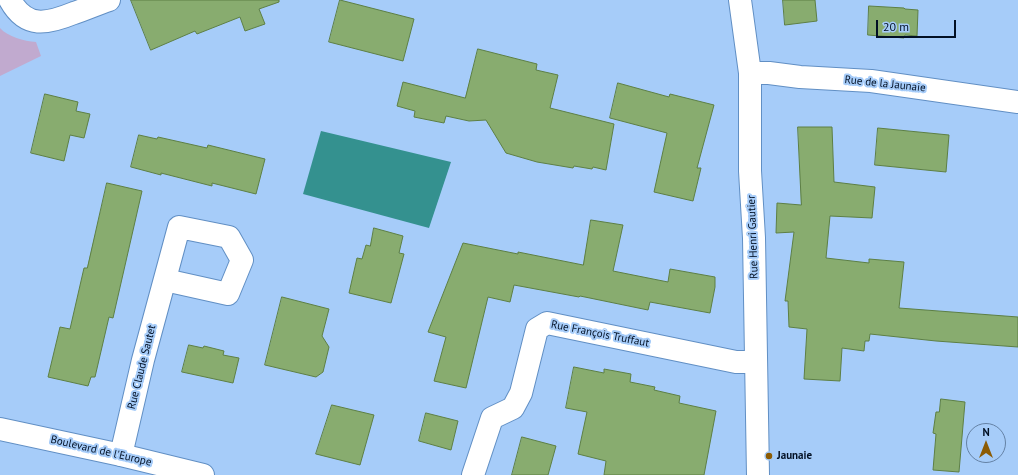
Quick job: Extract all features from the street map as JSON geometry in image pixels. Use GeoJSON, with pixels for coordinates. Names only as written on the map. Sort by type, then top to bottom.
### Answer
{"type":"FeatureCollection","features":[{"type":"Feature","properties":{"kind":"street"},"geometry":{"type":"LineString","coordinates":[[10,0],[17,12],[28,19],[40,22],[55,20],[109,0]]}},
{"type":"Feature","properties":{"kind":"street","name":"Rue Henri Gautier"},"geometry":{"type":"LineString","coordinates":[[740,0],[750,73],[750,171],[754,238],[758,394],[758,475]]}},
{"type":"Feature","properties":{"kind":"street","name":"Rue de la Jaunaie"},"geometry":{"type":"LineString","coordinates":[[750,73],[769,73],[800,77],[872,81],[1018,102]]}},
{"type":"Feature","properties":{"kind":"street","name":"Rue Claude Sautet"},"geometry":{"type":"LineString","coordinates":[[121,455],[143,360],[165,280]]}},
{"type":"Feature","properties":{"kind":"street","name":"Rue François Truffaut"},"geometry":{"type":"LineString","coordinates":[[473,475],[492,418],[512,408],[521,393],[537,329],[547,323],[736,362],[756,362]]}},
{"type":"Feature","properties":{"kind":"street","name":"Boulevard de l'Europe"},"geometry":{"type":"LineString","coordinates":[[0,428],[203,475]]}},
{"type":"Feature","properties":{"kind":"shaded area"},"geometry":{"type":"Polygon","coordinates":[[[0,28],[7,34],[16,38],[36,42],[41,56],[0,76],[0,28]]]}},
{"type":"Feature","properties":{"kind":"shaded area"},"geometry":{"type":"Polygon","coordinates":[[[321,131],[451,162],[429,228],[303,194],[321,131]]]}},
{"type":"Feature","properties":{"kind":"building"},"geometry":{"type":"Polygon","coordinates":[[[131,0],[279,0],[279,2],[259,9],[265,24],[245,31],[240,17],[197,34],[195,31],[151,50],[131,0]]]}},
{"type":"Feature","properties":{"kind":"building"},"geometry":{"type":"Polygon","coordinates":[[[340,0],[414,19],[403,61],[329,42],[340,0]]]}},
{"type":"Feature","properties":{"kind":"building"},"geometry":{"type":"Polygon","coordinates":[[[783,0],[815,0],[817,21],[785,25],[783,0]]]}},
{"type":"Feature","properties":{"kind":"building"},"geometry":{"type":"Polygon","coordinates":[[[869,6],[918,10],[917,36],[905,35],[904,38],[868,35],[869,6]]]}},
{"type":"Feature","properties":{"kind":"building"},"geometry":{"type":"Polygon","coordinates":[[[478,49],[537,64],[536,70],[558,75],[550,108],[614,124],[606,170],[593,167],[592,169],[574,166],[573,168],[537,162],[506,153],[486,120],[469,121],[446,116],[444,123],[414,117],[415,111],[397,106],[403,82],[465,98],[478,49]]]}},
{"type":"Feature","properties":{"kind":"building"},"geometry":{"type":"Polygon","coordinates":[[[618,83],[669,97],[670,94],[714,105],[697,168],[701,168],[693,201],[654,192],[667,133],[610,118],[618,83]]]}},
{"type":"Feature","properties":{"kind":"building"},"geometry":{"type":"Polygon","coordinates":[[[45,94],[78,102],[76,111],[90,114],[84,138],[70,135],[64,161],[31,153],[45,94]]]}},
{"type":"Feature","properties":{"kind":"building"},"geometry":{"type":"Polygon","coordinates":[[[798,127],[832,127],[834,182],[875,187],[872,218],[830,216],[826,258],[869,263],[869,259],[904,262],[899,308],[1018,317],[1018,347],[870,334],[869,341],[865,341],[864,351],[842,348],[840,381],[804,379],[807,329],[789,327],[788,301],[785,301],[794,232],[776,233],[777,203],[801,205],[798,127]]]}},
{"type":"Feature","properties":{"kind":"building"},"geometry":{"type":"Polygon","coordinates":[[[878,128],[949,135],[946,172],[875,165],[878,128]]]}},
{"type":"Feature","properties":{"kind":"building"},"geometry":{"type":"Polygon","coordinates":[[[139,135],[157,139],[158,137],[207,148],[208,145],[265,159],[256,194],[212,183],[212,186],[161,173],[161,175],[131,167],[139,135]]]}},
{"type":"Feature","properties":{"kind":"building"},"geometry":{"type":"Polygon","coordinates":[[[107,183],[142,191],[113,318],[109,317],[95,377],[91,377],[88,386],[48,377],[60,327],[70,329],[84,268],[87,268],[107,183]]]}},
{"type":"Feature","properties":{"kind":"building"},"geometry":{"type":"Polygon","coordinates":[[[591,220],[623,225],[613,271],[668,282],[670,269],[715,277],[715,287],[710,313],[650,302],[648,310],[580,296],[514,285],[510,302],[488,297],[466,388],[434,381],[446,337],[428,332],[463,243],[583,265],[591,220]]]}},
{"type":"Feature","properties":{"kind":"building"},"geometry":{"type":"Polygon","coordinates":[[[374,228],[403,236],[399,253],[404,254],[391,303],[349,293],[357,258],[362,259],[366,245],[370,246],[374,228]]]}},
{"type":"Feature","properties":{"kind":"building"},"geometry":{"type":"Polygon","coordinates":[[[282,297],[329,309],[322,336],[329,347],[323,372],[316,377],[265,365],[282,297]]]}},
{"type":"Feature","properties":{"kind":"building"},"geometry":{"type":"Polygon","coordinates":[[[189,345],[203,348],[204,346],[224,351],[223,355],[239,358],[233,383],[182,372],[189,345]]]}},
{"type":"Feature","properties":{"kind":"building"},"geometry":{"type":"Polygon","coordinates":[[[574,367],[604,373],[604,369],[631,374],[630,382],[655,387],[654,390],[680,396],[679,403],[716,411],[704,475],[604,475],[606,461],[578,454],[587,412],[566,408],[574,367]]]}},
{"type":"Feature","properties":{"kind":"building"},"geometry":{"type":"Polygon","coordinates":[[[941,399],[965,402],[959,472],[933,470],[936,434],[933,433],[936,412],[939,412],[941,399]]]}},
{"type":"Feature","properties":{"kind":"building"},"geometry":{"type":"Polygon","coordinates":[[[332,405],[374,415],[360,465],[316,454],[332,405]]]}},
{"type":"Feature","properties":{"kind":"building"},"geometry":{"type":"Polygon","coordinates":[[[426,413],[458,421],[451,450],[419,441],[426,413]]]}},
{"type":"Feature","properties":{"kind":"building"},"geometry":{"type":"Polygon","coordinates":[[[522,437],[556,446],[548,475],[512,475],[522,437]]]}},
{"type":"Feature","properties":{"kind":"place","name":"Jaunaie"},"geometry":{"type":"Point","coordinates":[769,456]}}]}
